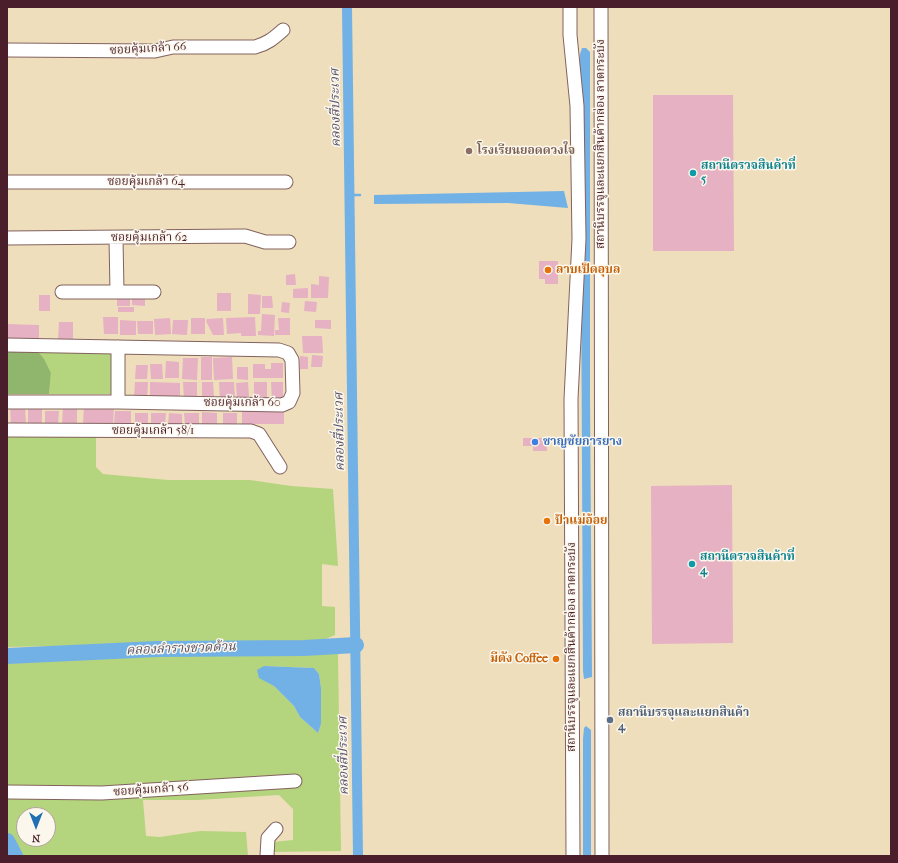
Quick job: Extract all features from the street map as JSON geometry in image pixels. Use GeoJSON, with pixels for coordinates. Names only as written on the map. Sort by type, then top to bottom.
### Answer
{"type":"FeatureCollection","features":[{"type":"Feature","properties":{"kind":"street","name":"สถานีบรรจุและแยกสินค้ากล่อง ลาดกระบัง"},"geometry":{"type":"LineString","coordinates":[[570,7],[570,35],[577,106],[579,239],[571,399],[573,856]]}},
{"type":"Feature","properties":{"kind":"street","name":"สถานีบรรจุและแยกสินค้ากล่อง ลาดกระบัง"},"geometry":{"type":"LineString","coordinates":[[600,7],[602,856]]}},
{"type":"Feature","properties":{"kind":"street","name":"ซอยคุ้มเกล้า 66"},"geometry":{"type":"LineString","coordinates":[[7,50],[155,51],[173,47],[255,47],[265,44],[283,30]]}},
{"type":"Feature","properties":{"kind":"street","name":"ซอยคุ้มเกล้า 64"},"geometry":{"type":"LineString","coordinates":[[7,182],[286,182]]}},
{"type":"Feature","properties":{"kind":"street","name":"ซอยคุ้มเกล้า 62"},"geometry":{"type":"LineString","coordinates":[[7,238],[245,236],[265,242],[289,242]]}},
{"type":"Feature","properties":{"kind":"street"},"geometry":{"type":"LineString","coordinates":[[116,238],[117,292]]}},
{"type":"Feature","properties":{"kind":"street"},"geometry":{"type":"LineString","coordinates":[[62,292],[154,292]]}},
{"type":"Feature","properties":{"kind":"street","name":"ซอยคุ้มเกล้า 60"},"geometry":{"type":"LineString","coordinates":[[7,345],[279,350],[288,353],[292,360],[293,393],[289,402],[282,405],[118,402],[7,402]]}},
{"type":"Feature","properties":{"kind":"street"},"geometry":{"type":"LineString","coordinates":[[118,347],[118,402]]}},
{"type":"Feature","properties":{"kind":"street","name":"ซอยคุ้มเกล้า 58/1"},"geometry":{"type":"LineString","coordinates":[[7,430],[251,431],[259,434],[280,467]]}},
{"type":"Feature","properties":{"kind":"street","name":"ซอยคุ้มเกล้า 56"},"geometry":{"type":"LineString","coordinates":[[8,792],[102,793],[295,781]]}},
{"type":"Feature","properties":{"kind":"street"},"geometry":{"type":"LineString","coordinates":[[267,856],[268,838],[276,829]]}},
{"type":"Feature","properties":{"kind":"green space"},"geometry":{"type":"Polygon","coordinates":[[[7,349],[36,349],[44,359],[51,373],[49,394],[7,394],[7,349]]]}},
{"type":"Feature","properties":{"kind":"green space"},"geometry":{"type":"Polygon","coordinates":[[[37,349],[112,352],[112,394],[49,394],[51,373],[37,349]]]}},
{"type":"Feature","properties":{"kind":"green space"},"geometry":{"type":"Polygon","coordinates":[[[7,435],[96,436],[96,467],[103,474],[168,480],[250,480],[291,486],[333,489],[338,566],[322,564],[322,606],[335,607],[335,635],[321,641],[7,647],[7,435]]]}},
{"type":"Feature","properties":{"kind":"green space"},"geometry":{"type":"Polygon","coordinates":[[[329,650],[338,654],[341,851],[273,852],[273,842],[293,840],[293,809],[279,795],[198,800],[143,800],[146,836],[160,837],[200,831],[246,832],[248,856],[23,856],[17,847],[56,847],[56,807],[16,807],[16,846],[7,832],[7,660],[329,650]],[[264,666],[274,686],[294,706],[300,717],[318,733],[321,724],[321,688],[319,674],[314,668],[264,666]]]}},
{"type":"Feature","properties":{"kind":"water"},"geometry":{"type":"Polygon","coordinates":[[[582,48],[586,48],[590,52],[592,677],[584,679],[580,54],[582,48]]]}},
{"type":"Feature","properties":{"kind":"water"},"geometry":{"type":"Polygon","coordinates":[[[564,191],[568,208],[508,203],[374,204],[374,195],[564,191]]]}},
{"type":"Feature","properties":{"kind":"water"},"geometry":{"type":"Polygon","coordinates":[[[264,666],[314,668],[319,674],[321,688],[321,724],[318,733],[300,717],[294,706],[274,686],[259,678],[257,670],[264,666]]]}},
{"type":"Feature","properties":{"kind":"water"},"geometry":{"type":"Polygon","coordinates":[[[586,726],[591,730],[591,856],[583,856],[583,739],[584,728],[586,726]]]}},
{"type":"Feature","properties":{"kind":"building","name":"สถานีตรวจสินค้าที่ 5"},"geometry":{"type":"Polygon","coordinates":[[[653,95],[733,95],[734,251],[653,251],[653,95]]]}},
{"type":"Feature","properties":{"kind":"building","name":"ลาบเป็ดอุบล"},"geometry":{"type":"Polygon","coordinates":[[[539,261],[558,261],[558,284],[545,284],[545,279],[539,279],[539,261]]]}},
{"type":"Feature","properties":{"kind":"building"},"geometry":{"type":"Polygon","coordinates":[[[295,274],[296,285],[286,285],[286,275],[295,274]]]}},
{"type":"Feature","properties":{"kind":"building"},"geometry":{"type":"Polygon","coordinates":[[[319,276],[329,277],[328,298],[311,298],[311,284],[319,285],[319,276]]]}},
{"type":"Feature","properties":{"kind":"building"},"geometry":{"type":"Polygon","coordinates":[[[308,288],[308,298],[293,298],[293,289],[308,288]]]}},
{"type":"Feature","properties":{"kind":"building"},"geometry":{"type":"Polygon","coordinates":[[[217,293],[231,293],[231,311],[217,311],[217,293]]]}},
{"type":"Feature","properties":{"kind":"building"},"geometry":{"type":"Polygon","coordinates":[[[117,294],[130,294],[130,306],[117,306],[117,294]]]}},
{"type":"Feature","properties":{"kind":"building"},"geometry":{"type":"Polygon","coordinates":[[[132,294],[145,295],[145,306],[132,305],[132,294]]]}},
{"type":"Feature","properties":{"kind":"building"},"geometry":{"type":"Polygon","coordinates":[[[248,294],[261,295],[260,314],[248,314],[248,294]]]}},
{"type":"Feature","properties":{"kind":"building"},"geometry":{"type":"Polygon","coordinates":[[[39,295],[50,295],[50,311],[39,311],[39,295]]]}},
{"type":"Feature","properties":{"kind":"building"},"geometry":{"type":"Polygon","coordinates":[[[262,296],[272,296],[273,308],[262,308],[262,296]]]}},
{"type":"Feature","properties":{"kind":"building"},"geometry":{"type":"Polygon","coordinates":[[[305,301],[317,302],[316,312],[304,311],[305,301]]]}},
{"type":"Feature","properties":{"kind":"building"},"geometry":{"type":"Polygon","coordinates":[[[282,302],[290,303],[289,313],[281,312],[282,302]]]}},
{"type":"Feature","properties":{"kind":"building"},"geometry":{"type":"Polygon","coordinates":[[[118,307],[134,307],[134,312],[118,312],[118,307]]]}},
{"type":"Feature","properties":{"kind":"building"},"geometry":{"type":"Polygon","coordinates":[[[262,314],[275,315],[274,336],[258,335],[258,331],[261,331],[262,314]]]}},
{"type":"Feature","properties":{"kind":"building"},"geometry":{"type":"Polygon","coordinates":[[[103,317],[118,317],[118,334],[104,334],[103,317]]]}},
{"type":"Feature","properties":{"kind":"building"},"geometry":{"type":"Polygon","coordinates":[[[255,317],[256,336],[241,336],[241,333],[227,334],[226,318],[255,317]]]}},
{"type":"Feature","properties":{"kind":"building"},"geometry":{"type":"Polygon","coordinates":[[[170,318],[171,334],[155,335],[154,319],[170,318]]]}},
{"type":"Feature","properties":{"kind":"building"},"geometry":{"type":"Polygon","coordinates":[[[191,318],[205,318],[205,334],[191,334],[191,318]]]}},
{"type":"Feature","properties":{"kind":"building"},"geometry":{"type":"Polygon","coordinates":[[[223,318],[224,335],[213,335],[206,321],[207,319],[223,318]]]}},
{"type":"Feature","properties":{"kind":"building"},"geometry":{"type":"Polygon","coordinates":[[[278,318],[290,318],[290,335],[275,335],[275,330],[279,330],[278,318]]]}},
{"type":"Feature","properties":{"kind":"building"},"geometry":{"type":"Polygon","coordinates":[[[120,320],[136,321],[136,335],[120,335],[120,320]]]}},
{"type":"Feature","properties":{"kind":"building"},"geometry":{"type":"Polygon","coordinates":[[[173,320],[188,320],[187,335],[172,334],[173,320]]]}},
{"type":"Feature","properties":{"kind":"building"},"geometry":{"type":"Polygon","coordinates":[[[315,320],[331,320],[331,329],[315,328],[315,320]]]}},
{"type":"Feature","properties":{"kind":"building"},"geometry":{"type":"Polygon","coordinates":[[[137,321],[153,321],[153,334],[138,334],[137,321]]]}},
{"type":"Feature","properties":{"kind":"building"},"geometry":{"type":"Polygon","coordinates":[[[59,322],[73,322],[73,340],[58,340],[59,322]]]}},
{"type":"Feature","properties":{"kind":"building"},"geometry":{"type":"Polygon","coordinates":[[[7,324],[39,325],[39,341],[7,340],[7,324]]]}},
{"type":"Feature","properties":{"kind":"building"},"geometry":{"type":"Polygon","coordinates":[[[302,336],[322,336],[323,353],[303,353],[302,336]]]}},
{"type":"Feature","properties":{"kind":"building"},"geometry":{"type":"Polygon","coordinates":[[[312,355],[323,356],[322,367],[311,367],[312,355]]]}},
{"type":"Feature","properties":{"kind":"building"},"geometry":{"type":"Polygon","coordinates":[[[300,356],[308,357],[308,369],[300,369],[300,356]]]}},
{"type":"Feature","properties":{"kind":"building"},"geometry":{"type":"Polygon","coordinates":[[[201,357],[212,357],[212,380],[201,380],[201,357]]]}},
{"type":"Feature","properties":{"kind":"building"},"geometry":{"type":"Polygon","coordinates":[[[232,357],[233,379],[214,380],[213,358],[232,357]]]}},
{"type":"Feature","properties":{"kind":"building"},"geometry":{"type":"Polygon","coordinates":[[[183,358],[198,358],[197,380],[182,379],[183,358]]]}},
{"type":"Feature","properties":{"kind":"building"},"geometry":{"type":"Polygon","coordinates":[[[166,361],[179,362],[179,378],[165,378],[166,361]]]}},
{"type":"Feature","properties":{"kind":"building"},"geometry":{"type":"Polygon","coordinates":[[[271,363],[283,363],[283,378],[253,378],[253,364],[265,364],[265,369],[271,369],[271,363]]]}},
{"type":"Feature","properties":{"kind":"building"},"geometry":{"type":"Polygon","coordinates":[[[150,364],[162,364],[163,379],[151,379],[150,364]]]}},
{"type":"Feature","properties":{"kind":"building"},"geometry":{"type":"Polygon","coordinates":[[[136,365],[148,365],[147,379],[135,379],[136,365]]]}},
{"type":"Feature","properties":{"kind":"building"},"geometry":{"type":"Polygon","coordinates":[[[237,367],[248,367],[248,380],[237,379],[237,367]]]}},
{"type":"Feature","properties":{"kind":"building"},"geometry":{"type":"Polygon","coordinates":[[[135,382],[148,382],[147,399],[134,398],[135,382]]]}},
{"type":"Feature","properties":{"kind":"building"},"geometry":{"type":"Polygon","coordinates":[[[150,382],[180,383],[180,398],[150,397],[150,382]]]}},
{"type":"Feature","properties":{"kind":"building"},"geometry":{"type":"Polygon","coordinates":[[[183,382],[197,382],[197,398],[184,399],[183,382]]]}},
{"type":"Feature","properties":{"kind":"building"},"geometry":{"type":"Polygon","coordinates":[[[202,382],[213,382],[214,397],[202,397],[202,382]]]}},
{"type":"Feature","properties":{"kind":"building"},"geometry":{"type":"Polygon","coordinates":[[[219,382],[234,382],[235,400],[220,401],[219,382]]]}},
{"type":"Feature","properties":{"kind":"building"},"geometry":{"type":"Polygon","coordinates":[[[248,382],[249,397],[237,398],[236,383],[248,382]]]}},
{"type":"Feature","properties":{"kind":"building"},"geometry":{"type":"Polygon","coordinates":[[[254,382],[267,382],[267,399],[254,399],[254,382]]]}},
{"type":"Feature","properties":{"kind":"building"},"geometry":{"type":"Polygon","coordinates":[[[271,382],[283,382],[283,400],[272,400],[271,382]]]}},
{"type":"Feature","properties":{"kind":"building"},"geometry":{"type":"Polygon","coordinates":[[[84,404],[114,405],[113,426],[83,425],[84,404]]]}},
{"type":"Feature","properties":{"kind":"building"},"geometry":{"type":"Polygon","coordinates":[[[10,405],[25,405],[26,425],[11,426],[10,405]]]}},
{"type":"Feature","properties":{"kind":"building"},"geometry":{"type":"Polygon","coordinates":[[[28,406],[42,407],[42,426],[28,425],[28,406]]]}},
{"type":"Feature","properties":{"kind":"building"},"geometry":{"type":"Polygon","coordinates":[[[63,406],[77,407],[77,425],[62,425],[63,406]]]}},
{"type":"Feature","properties":{"kind":"building"},"geometry":{"type":"Polygon","coordinates":[[[242,408],[284,408],[284,424],[242,424],[242,408]]]}},
{"type":"Feature","properties":{"kind":"building"},"geometry":{"type":"Polygon","coordinates":[[[45,411],[59,411],[58,426],[45,426],[45,411]]]}},
{"type":"Feature","properties":{"kind":"building"},"geometry":{"type":"Polygon","coordinates":[[[115,411],[131,411],[131,426],[114,425],[115,411]]]}},
{"type":"Feature","properties":{"kind":"building"},"geometry":{"type":"Polygon","coordinates":[[[202,412],[217,413],[217,426],[202,425],[202,412]]]}},
{"type":"Feature","properties":{"kind":"building"},"geometry":{"type":"Polygon","coordinates":[[[135,413],[148,413],[148,425],[135,426],[135,413]]]}},
{"type":"Feature","properties":{"kind":"building"},"geometry":{"type":"Polygon","coordinates":[[[151,413],[166,413],[165,426],[151,426],[151,413]]]}},
{"type":"Feature","properties":{"kind":"building"},"geometry":{"type":"Polygon","coordinates":[[[169,413],[182,414],[182,426],[168,425],[169,413]]]}},
{"type":"Feature","properties":{"kind":"building"},"geometry":{"type":"Polygon","coordinates":[[[184,413],[199,413],[199,425],[185,426],[184,413]]]}},
{"type":"Feature","properties":{"kind":"building"},"geometry":{"type":"Polygon","coordinates":[[[223,413],[237,413],[237,425],[223,425],[223,413]]]}},
{"type":"Feature","properties":{"kind":"building","name":"ชาญชัยการยาง"},"geometry":{"type":"Polygon","coordinates":[[[523,438],[547,438],[547,451],[533,451],[533,446],[523,446],[523,438]]]}},
{"type":"Feature","properties":{"kind":"building","name":"สถานีตรวจสินค้าที่ 4"},"geometry":{"type":"Polygon","coordinates":[[[732,485],[733,643],[652,644],[651,486],[732,485]]]}},
{"type":"Feature","properties":{"kind":"waterway","name":"คลองสี่ประเวศ"},"geometry":{"type":"LineString","coordinates":[[347,7],[358,856]]}},
{"type":"Feature","properties":{"kind":"waterway"},"geometry":{"type":"LineString","coordinates":[[350,195],[360,195]]}},
{"type":"Feature","properties":{"kind":"waterway","name":"คลองลำรางชวดด้วน"},"geometry":{"type":"LineString","coordinates":[[7,656],[157,649],[304,648],[356,645]]}},
{"type":"Feature","properties":{"kind":"waterway","name":"คลองลำรางชวดด้วน"},"geometry":{"type":"LineString","coordinates":[[7,841],[15,856]]}},
{"type":"Feature","properties":{"kind":"place","name":"โรงเรียนยอดดวงใจ"},"geometry":{"type":"Point","coordinates":[469,151]}},
{"type":"Feature","properties":{"kind":"place","name":"สถานีตรวจสินค้าที่ 5"},"geometry":{"type":"Point","coordinates":[693,173]}},
{"type":"Feature","properties":{"kind":"place","name":"ลาบเป็ดอุบล"},"geometry":{"type":"Point","coordinates":[548,270]}},
{"type":"Feature","properties":{"kind":"place","name":"ชาญชัยการยาง"},"geometry":{"type":"Point","coordinates":[535,442]}},
{"type":"Feature","properties":{"kind":"place","name":"ป้าแม่อ้อย"},"geometry":{"type":"Point","coordinates":[547,521]}},
{"type":"Feature","properties":{"kind":"place","name":"สถานีตรวจสินค้าที่ 4"},"geometry":{"type":"Point","coordinates":[692,564]}},
{"type":"Feature","properties":{"kind":"place","name":"มีตัง Coffee"},"geometry":{"type":"Point","coordinates":[556,659]}},
{"type":"Feature","properties":{"kind":"place","name":"สถานีบรรจุและแยกสินค้า 4"},"geometry":{"type":"Point","coordinates":[610,720]}}]}
